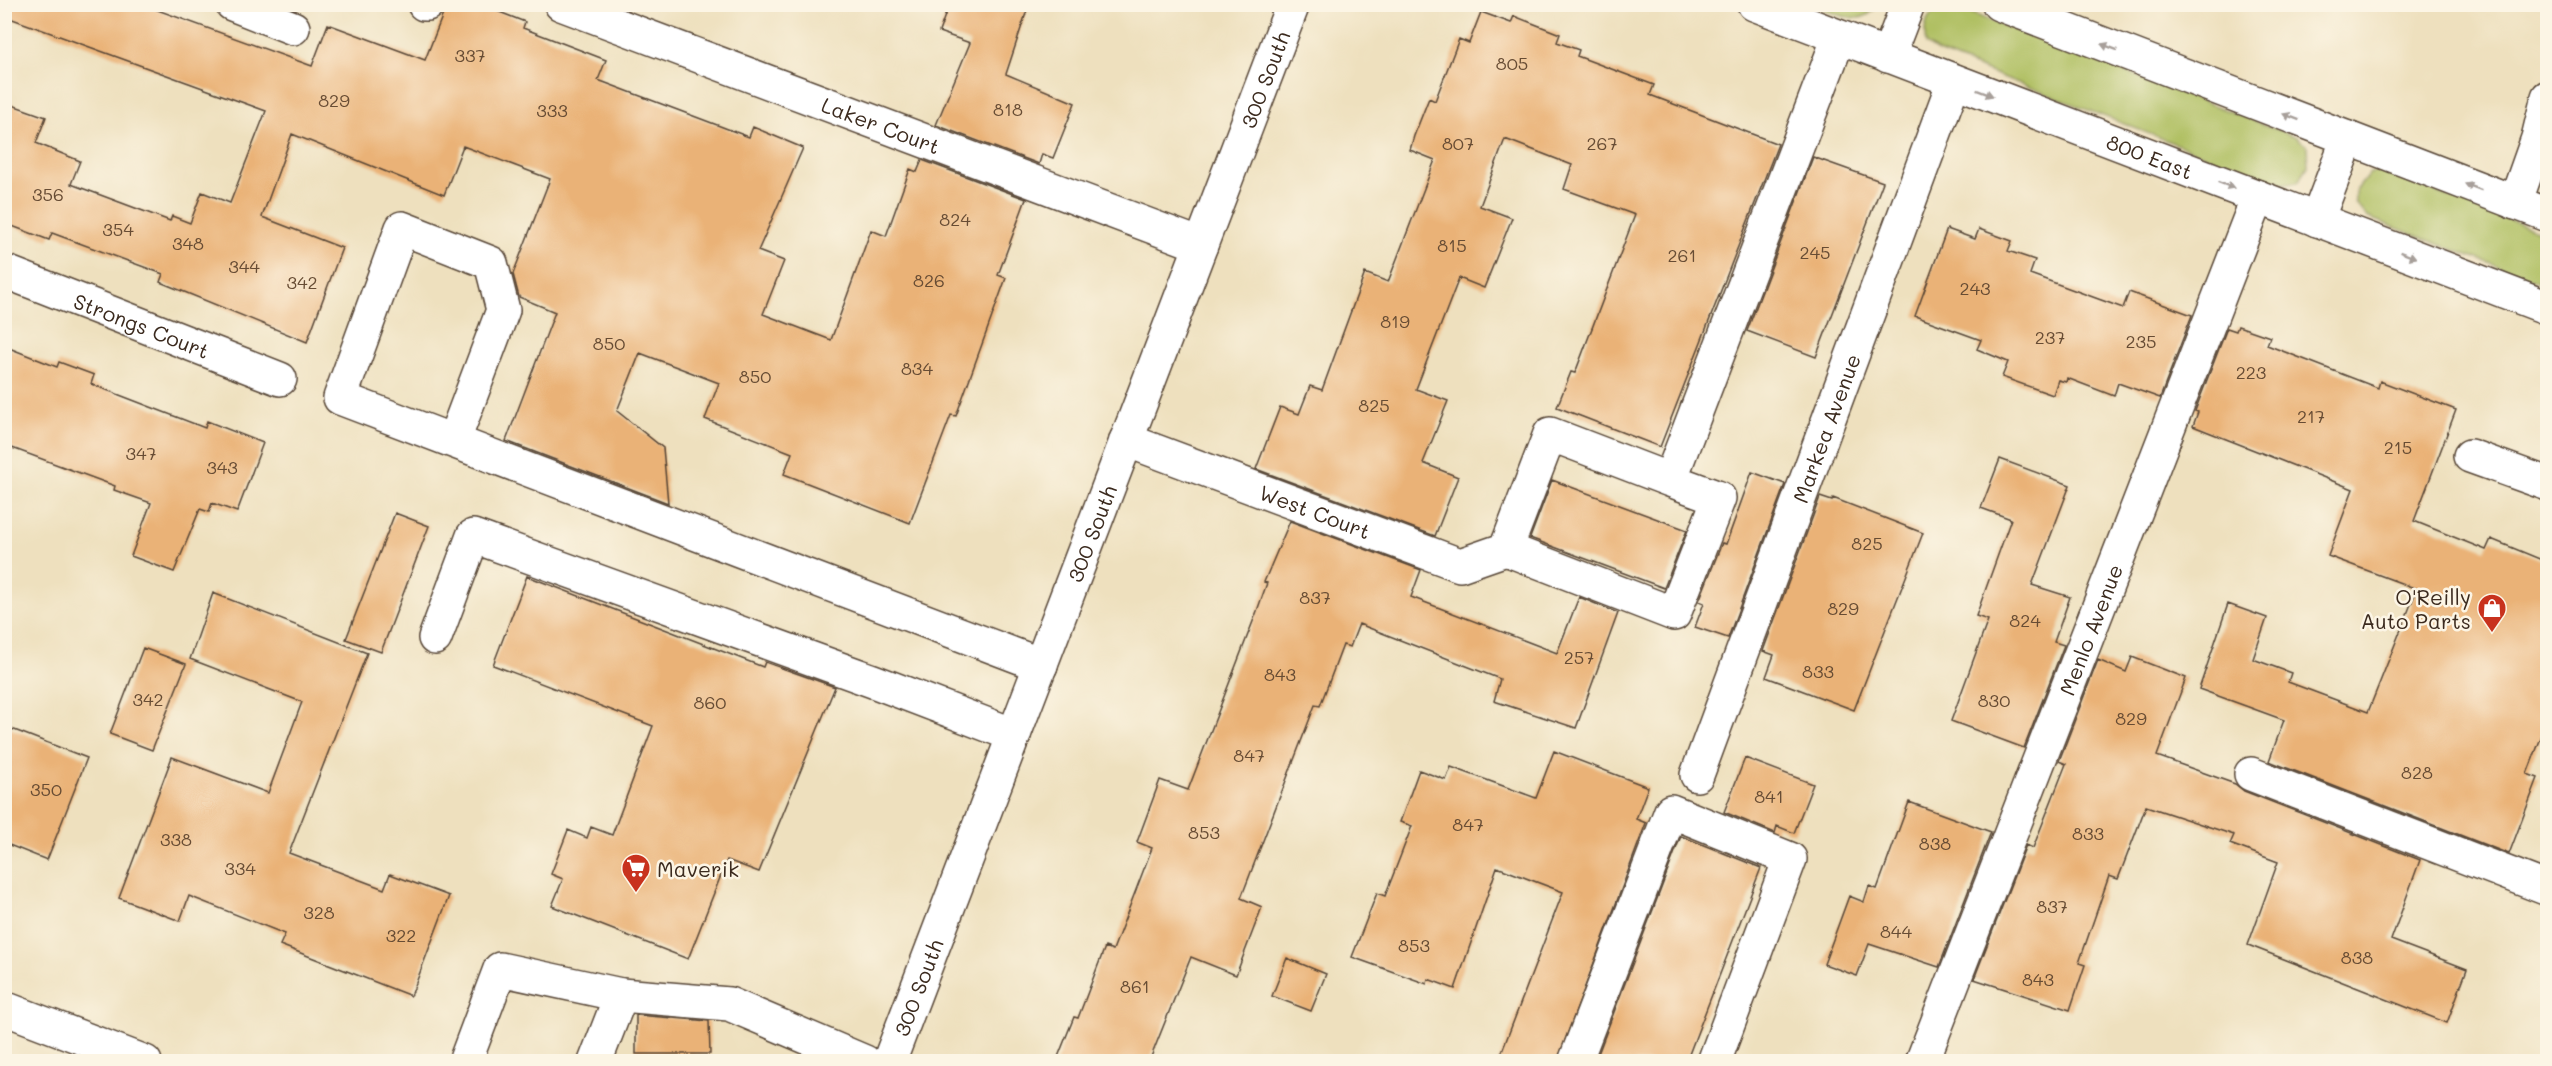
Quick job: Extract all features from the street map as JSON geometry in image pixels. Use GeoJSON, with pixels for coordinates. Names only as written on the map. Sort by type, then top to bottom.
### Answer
{"type":"FeatureCollection","features":[{"type":"Feature","properties":{"kind":"street"},"geometry":{"type":"LineString","coordinates":[[232,4],[292,28]]}},
{"type":"Feature","properties":{"kind":"street","name":"Laker Court"},"geometry":{"type":"LineString","coordinates":[[561,4],[1201,245]]}},
{"type":"Feature","properties":{"kind":"street","name":"300 South"},"geometry":{"type":"LineString","coordinates":[[889,1062],[1293,4]]}},
{"type":"Feature","properties":{"kind":"street","name":"800 East"},"geometry":{"type":"LineString","coordinates":[[1754,4],[2547,308]]}},
{"type":"Feature","properties":{"kind":"street"},"geometry":{"type":"LineString","coordinates":[[1888,56],[1908,4]]}},
{"type":"Feature","properties":{"kind":"street"},"geometry":{"type":"LineString","coordinates":[[1999,4],[2547,215]]}},
{"type":"Feature","properties":{"kind":"street"},"geometry":{"type":"LineString","coordinates":[[1670,480],[1839,37]]}},
{"type":"Feature","properties":{"kind":"street","name":"Markea Avenue"},"geometry":{"type":"LineString","coordinates":[[1697,775],[1953,81]]}},
{"type":"Feature","properties":{"kind":"street"},"geometry":{"type":"LineString","coordinates":[[2515,203],[2538,138],[2547,97]]}},
{"type":"Feature","properties":{"kind":"street"},"geometry":{"type":"LineString","coordinates":[[2317,220],[2348,138]]}},
{"type":"Feature","properties":{"kind":"street","name":"Menlo Avenue"},"geometry":{"type":"LineString","coordinates":[[1922,1062],[2258,197]]}},
{"type":"Feature","properties":{"kind":"street"},"geometry":{"type":"LineString","coordinates":[[454,440],[503,310],[491,263],[402,228],[340,398],[1041,665]]}},
{"type":"Feature","properties":{"kind":"street","name":"Strongs Court"},"geometry":{"type":"LineString","coordinates":[[4,271],[280,379]]}},
{"type":"Feature","properties":{"kind":"street"},"geometry":{"type":"LineString","coordinates":[[1550,434],[1670,480],[1719,498],[1674,614],[1506,549],[1550,434]]}},
{"type":"Feature","properties":{"kind":"street","name":"West Court"},"geometry":{"type":"LineString","coordinates":[[1126,440],[1460,565],[1506,549]]}},
{"type":"Feature","properties":{"kind":"street"},"geometry":{"type":"LineString","coordinates":[[2470,456],[2547,484]]}},
{"type":"Feature","properties":{"kind":"street"},"geometry":{"type":"LineString","coordinates":[[435,638],[473,536],[873,681],[1014,735]]}},
{"type":"Feature","properties":{"kind":"street"},"geometry":{"type":"LineString","coordinates":[[2251,774],[2547,889]]}},
{"type":"Feature","properties":{"kind":"street"},"geometry":{"type":"LineString","coordinates":[[1575,1062],[1671,811],[1790,859],[1714,1062]]}},
{"type":"Feature","properties":{"kind":"street"},"geometry":{"type":"LineString","coordinates":[[465,1062],[500,969],[621,995],[729,1004],[865,1062]]}},
{"type":"Feature","properties":{"kind":"street"},"geometry":{"type":"LineString","coordinates":[[596,1062],[621,995]]}},
{"type":"Feature","properties":{"kind":"street"},"geometry":{"type":"LineString","coordinates":[[4,1008],[145,1062]]}},
{"type":"Feature","properties":{"kind":"green space"},"geometry":{"type":"Polygon","coordinates":[[[1877,4],[1871,13],[1856,18],[1839,15],[1813,5],[1877,4]]]}},
{"type":"Feature","properties":{"kind":"green space"},"geometry":{"type":"Polygon","coordinates":[[[1952,6],[2297,137],[2307,146],[2308,166],[2298,182],[2279,184],[1938,52],[1926,44],[1926,23],[1938,10],[1952,6]]]}},
{"type":"Feature","properties":{"kind":"green space"},"geometry":{"type":"Polygon","coordinates":[[[2381,171],[2547,234],[2547,285],[2367,217],[2355,203],[2355,192],[2370,173],[2381,171]]]}},
{"type":"Feature","properties":{"kind":"building"},"geometry":{"type":"Polygon","coordinates":[[[4,4],[141,4],[312,66],[328,24],[425,60],[447,4],[479,4],[525,22],[523,28],[606,60],[598,80],[749,137],[753,127],[803,148],[758,251],[784,261],[763,314],[831,340],[871,230],[886,236],[910,169],[917,172],[922,160],[1026,199],[998,275],[1006,278],[956,416],[951,415],[910,523],[784,474],[792,453],[705,419],[719,383],[640,353],[617,411],[663,448],[668,503],[506,441],[555,312],[519,297],[513,274],[550,179],[463,146],[444,195],[292,134],[262,217],[342,248],[307,342],[160,282],[163,274],[52,233],[49,240],[4,223],[4,102],[46,117],[36,143],[80,161],[71,184],[170,221],[172,216],[190,223],[202,192],[230,203],[266,111],[4,16],[4,4]]]}},
{"type":"Feature","properties":{"kind":"building"},"geometry":{"type":"Polygon","coordinates":[[[949,4],[1029,4],[1006,74],[1075,103],[1053,158],[1042,154],[1039,164],[936,125],[970,43],[939,32],[949,4]]]}},
{"type":"Feature","properties":{"kind":"building"},"geometry":{"type":"Polygon","coordinates":[[[1481,12],[1511,23],[1514,16],[1560,34],[1557,42],[1579,50],[1577,56],[1654,85],[1650,95],[1778,144],[1660,447],[1557,407],[1571,372],[1575,373],[1635,215],[1564,189],[1572,165],[1505,139],[1480,206],[1512,218],[1484,288],[1459,278],[1416,389],[1448,401],[1423,463],[1458,477],[1435,536],[1256,469],[1280,407],[1299,414],[1310,386],[1322,390],[1365,273],[1388,282],[1435,160],[1410,150],[1414,136],[1429,98],[1435,101],[1459,39],[1469,43],[1481,12]]]}},
{"type":"Feature","properties":{"kind":"building"},"geometry":{"type":"Polygon","coordinates":[[[1813,157],[1883,182],[1816,357],[1747,331],[1813,157]]]}},
{"type":"Feature","properties":{"kind":"building"},"geometry":{"type":"Polygon","coordinates":[[[1947,229],[1975,239],[1979,229],[2012,241],[2008,251],[2035,260],[2030,274],[2123,308],[2129,292],[2192,315],[2160,398],[2118,383],[2114,396],[2067,378],[2066,382],[2058,380],[2053,395],[2002,377],[2008,362],[1977,349],[1981,340],[1915,316],[1947,229]]]}},
{"type":"Feature","properties":{"kind":"building"},"geometry":{"type":"Polygon","coordinates":[[[2238,326],[2270,337],[2267,345],[2378,388],[2380,381],[2456,410],[2414,521],[2486,550],[2491,539],[2547,562],[2547,722],[2527,774],[2538,778],[2509,854],[2269,761],[2284,720],[2199,689],[2228,604],[2267,618],[2253,659],[2291,673],[2288,682],[2368,712],[2417,589],[2328,556],[2353,489],[2193,426],[2198,412],[2195,411],[2227,328],[2236,331],[2238,326]]]}},
{"type":"Feature","properties":{"kind":"building"},"geometry":{"type":"Polygon","coordinates":[[[4,346],[57,367],[59,362],[94,375],[91,384],[205,428],[207,421],[263,443],[237,512],[212,503],[209,512],[200,509],[174,572],[131,556],[151,503],[114,490],[115,486],[4,445],[4,346]]]}},
{"type":"Feature","properties":{"kind":"building"},"geometry":{"type":"Polygon","coordinates":[[[2000,459],[2070,485],[2032,585],[2070,597],[2054,642],[2064,645],[2024,748],[1951,721],[1988,620],[1976,616],[2011,519],[1981,508],[2000,459]]]}},
{"type":"Feature","properties":{"kind":"building"},"geometry":{"type":"Polygon","coordinates":[[[1752,472],[1785,484],[1728,638],[1695,627],[1704,603],[1699,601],[1722,543],[1726,544],[1752,472]]]}},
{"type":"Feature","properties":{"kind":"building"},"geometry":{"type":"Polygon","coordinates":[[[1552,480],[1687,530],[1664,588],[1530,538],[1552,480]]]}},
{"type":"Feature","properties":{"kind":"building"},"geometry":{"type":"Polygon","coordinates":[[[1820,497],[1832,501],[1833,498],[1923,533],[1854,710],[1766,677],[1774,655],[1763,651],[1820,497]]]}},
{"type":"Feature","properties":{"kind":"building"},"geometry":{"type":"Polygon","coordinates":[[[395,513],[429,526],[381,652],[346,639],[395,513]]]}},
{"type":"Feature","properties":{"kind":"building"},"geometry":{"type":"Polygon","coordinates":[[[1290,521],[1421,570],[1411,597],[1557,653],[1579,597],[1618,613],[1576,728],[1494,701],[1500,679],[1359,624],[1350,647],[1343,645],[1320,706],[1315,705],[1241,898],[1262,907],[1236,975],[1191,957],[1149,1062],[1056,1062],[1074,1017],[1078,1018],[1105,947],[1113,950],[1152,848],[1137,842],[1160,780],[1188,790],[1257,611],[1267,583],[1264,582],[1290,521]]]}},
{"type":"Feature","properties":{"kind":"building"},"geometry":{"type":"Polygon","coordinates":[[[527,576],[763,667],[765,662],[835,687],[759,872],[727,860],[688,959],[552,906],[563,879],[551,874],[568,830],[587,838],[591,827],[612,835],[653,726],[493,665],[527,576]]]}},
{"type":"Feature","properties":{"kind":"building"},"geometry":{"type":"Polygon","coordinates":[[[213,593],[367,653],[289,853],[384,889],[390,874],[449,896],[411,996],[280,945],[285,934],[189,896],[180,921],[119,898],[172,757],[268,793],[302,702],[190,659],[213,593]]]}},
{"type":"Feature","properties":{"kind":"building"},"geometry":{"type":"Polygon","coordinates":[[[143,648],[186,664],[152,750],[110,734],[143,648]]]}},
{"type":"Feature","properties":{"kind":"building"},"geometry":{"type":"Polygon","coordinates":[[[2132,657],[2186,678],[2157,756],[2235,784],[2244,791],[2420,860],[2391,940],[2467,969],[2447,1023],[2248,945],[2278,862],[2230,844],[2234,835],[2146,806],[2118,879],[2109,876],[2079,963],[2085,965],[2070,1010],[1974,979],[2026,845],[2033,848],[2066,764],[2059,761],[2098,660],[2126,672],[2132,657]]]}},
{"type":"Feature","properties":{"kind":"building"},"geometry":{"type":"Polygon","coordinates":[[[4,726],[87,758],[47,860],[4,843],[4,726]]]}},
{"type":"Feature","properties":{"kind":"building"},"geometry":{"type":"Polygon","coordinates":[[[1554,751],[1648,787],[1636,819],[1646,823],[1557,1062],[1498,1062],[1563,892],[1497,867],[1455,989],[1428,979],[1427,984],[1352,957],[1377,893],[1385,896],[1412,826],[1400,822],[1419,770],[1446,780],[1451,767],[1536,798],[1554,751]]]}},
{"type":"Feature","properties":{"kind":"building"},"geometry":{"type":"Polygon","coordinates":[[[1745,758],[1813,784],[1794,833],[1777,826],[1775,833],[1724,812],[1745,758]]]}},
{"type":"Feature","properties":{"kind":"building"},"geometry":{"type":"Polygon","coordinates":[[[1909,802],[1991,832],[1939,967],[1869,944],[1857,976],[1824,964],[1849,896],[1864,902],[1869,886],[1877,889],[1909,802]]]}},
{"type":"Feature","properties":{"kind":"building"},"geometry":{"type":"Polygon","coordinates":[[[1681,836],[1761,868],[1686,1062],[1595,1062],[1681,836]]]}},
{"type":"Feature","properties":{"kind":"building"},"geometry":{"type":"Polygon","coordinates":[[[1287,958],[1326,974],[1311,1011],[1272,996],[1287,958]]]}},
{"type":"Feature","properties":{"kind":"building"},"geometry":{"type":"Polygon","coordinates":[[[636,1015],[709,1021],[710,1054],[636,1054],[636,1015]]]}},
{"type":"Feature","properties":{"kind":"place","name":"O'Reilly Auto Parts"},"geometry":{"type":"Point","coordinates":[2492,634]}},
{"type":"Feature","properties":{"kind":"place","name":"Maverik"},"geometry":{"type":"Point","coordinates":[636,894]}}]}
